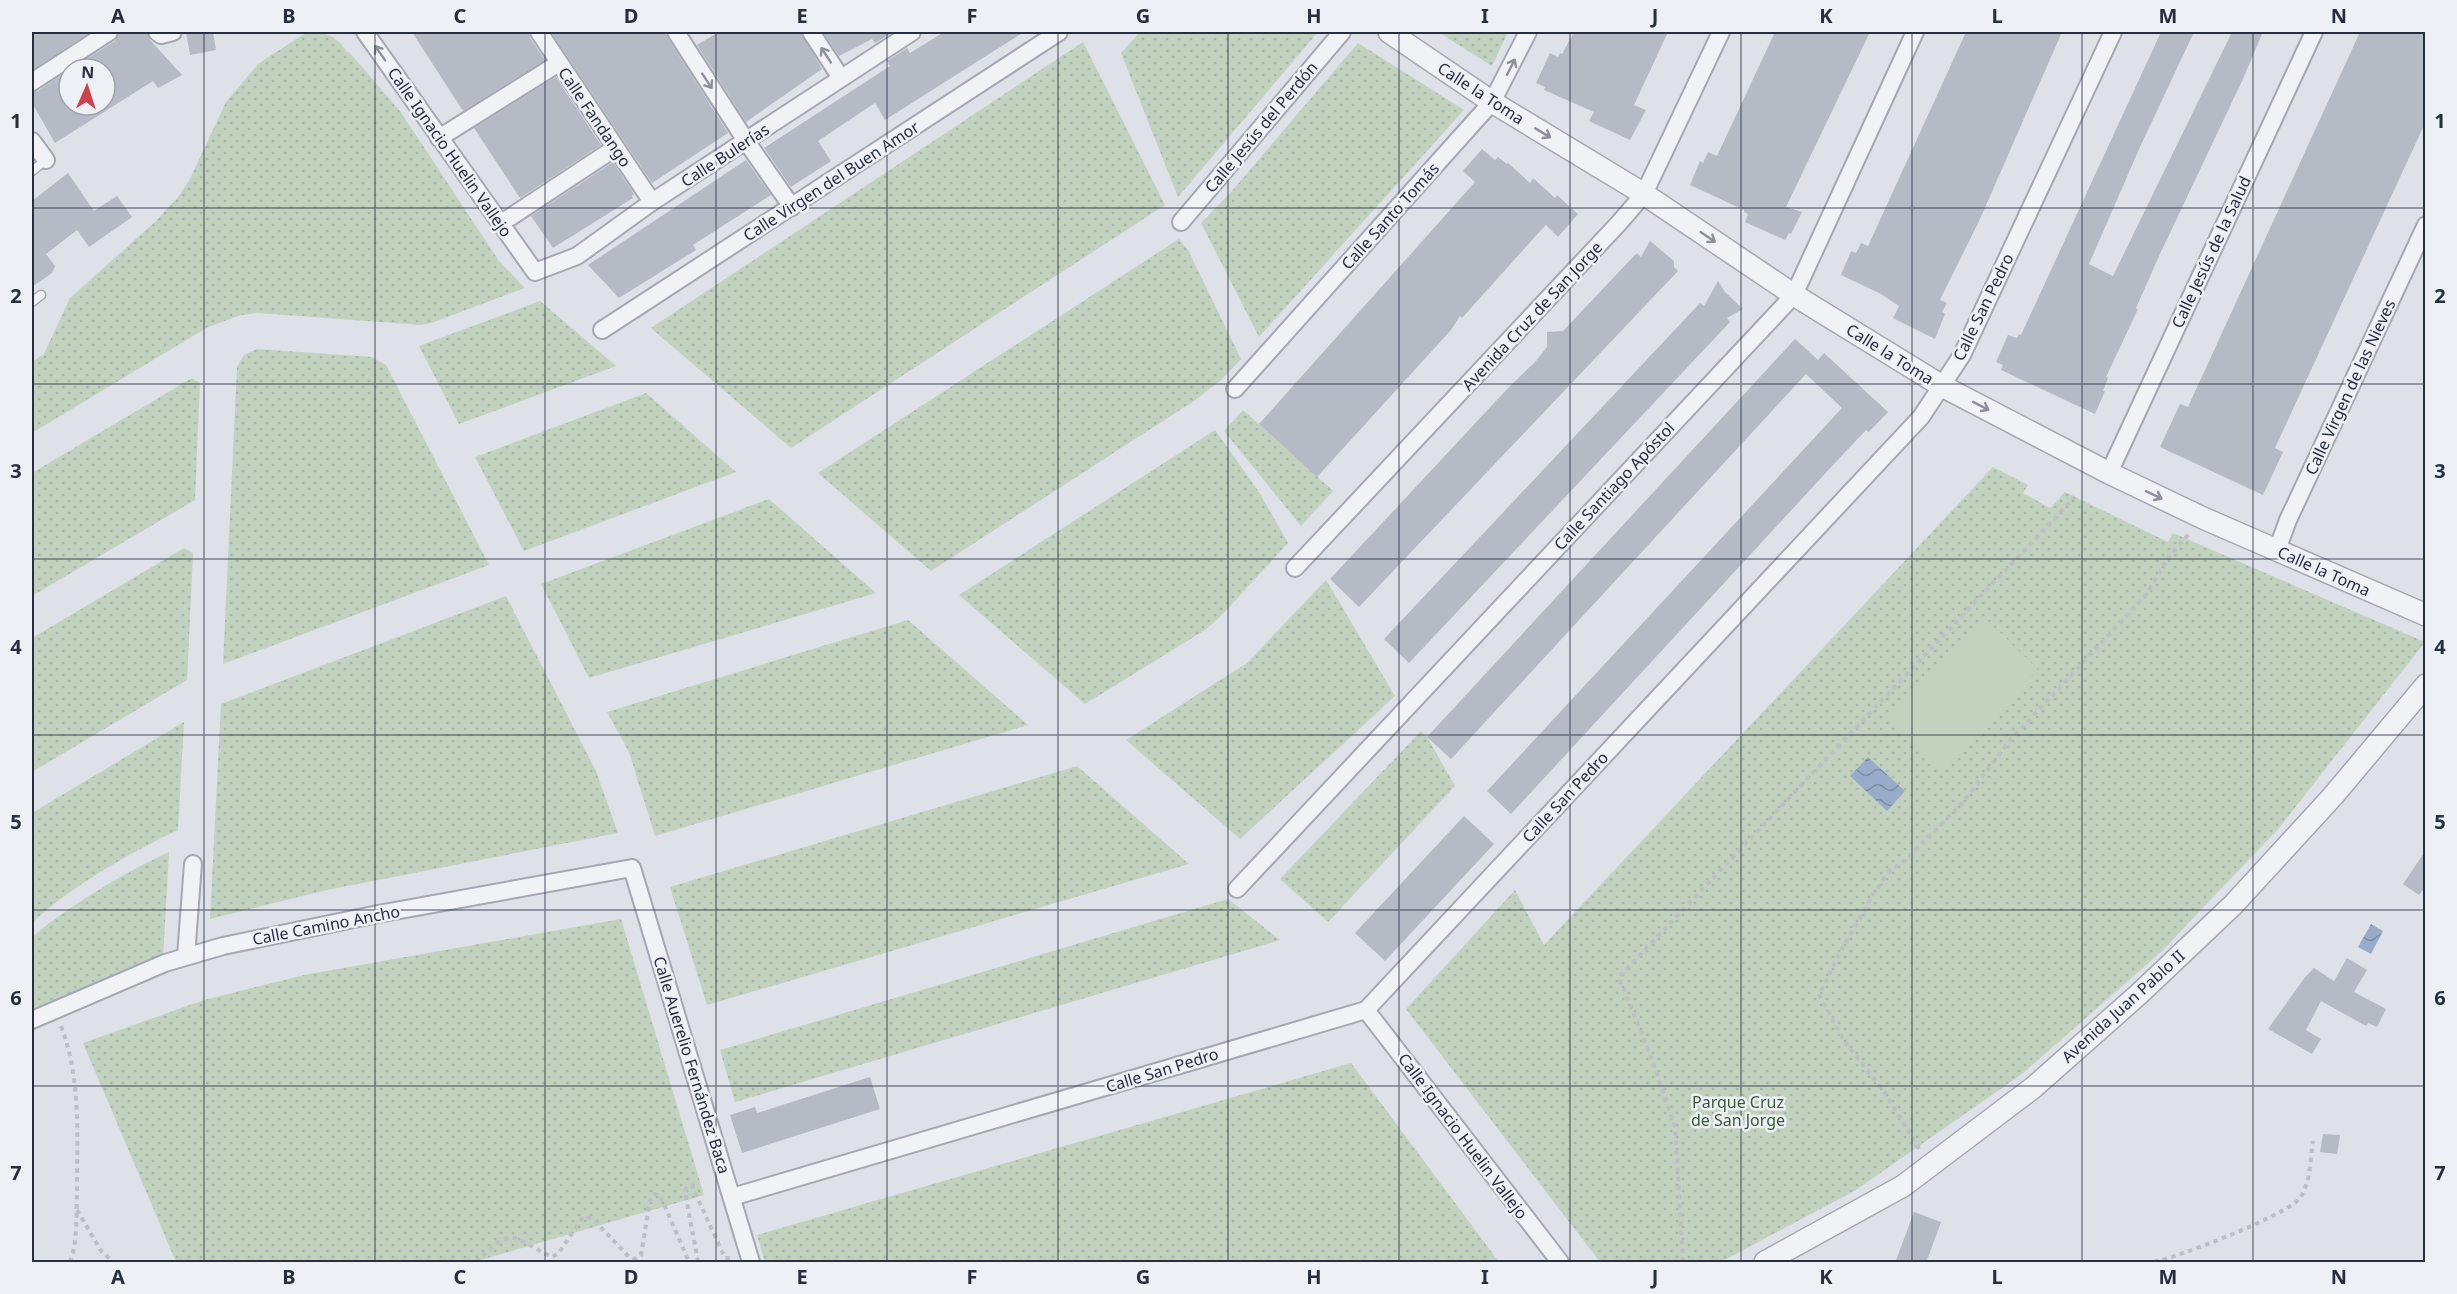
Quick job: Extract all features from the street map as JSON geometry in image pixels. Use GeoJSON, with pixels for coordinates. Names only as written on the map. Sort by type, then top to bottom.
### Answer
{"type":"FeatureCollection","features":[{"type":"Feature","properties":{"kind":"street"},"geometry":{"type":"LineString","coordinates":[[32,82],[109,32]]}},
{"type":"Feature","properties":{"kind":"street"},"geometry":{"type":"LineString","coordinates":[[157,32],[161,35],[173,32]]}},
{"type":"Feature","properties":{"kind":"street","name":"Calle Ignacio Huelin Vallejo"},"geometry":{"type":"LineString","coordinates":[[365,32],[535,272]]}},
{"type":"Feature","properties":{"kind":"street","name":"Calle Fandango"},"geometry":{"type":"LineString","coordinates":[[539,32],[652,202]]}},
{"type":"Feature","properties":{"kind":"street"},"geometry":{"type":"LineString","coordinates":[[676,32],[746,141],[792,207]]}},
{"type":"Feature","properties":{"kind":"street"},"geometry":{"type":"LineString","coordinates":[[811,32],[841,78]]}},
{"type":"Feature","properties":{"kind":"street","name":"Calle Bulerías"},"geometry":{"type":"LineString","coordinates":[[535,272],[577,256],[652,202],[912,32]]}},
{"type":"Feature","properties":{"kind":"street","name":"Calle Virgen del Buen Amor"},"geometry":{"type":"LineString","coordinates":[[602,330],[1059,32]]}},
{"type":"Feature","properties":{"kind":"street","name":"Calle Jesús del Perdón"},"geometry":{"type":"LineString","coordinates":[[1181,222],[1342,32]]}},
{"type":"Feature","properties":{"kind":"street","name":"Calle la Toma"},"geometry":{"type":"LineString","coordinates":[[1389,32],[1492,102],[1644,194],[1794,295],[1942,386],[2109,473],[2203,518],[2426,615]]}},
{"type":"Feature","properties":{"kind":"street","name":"Calle Santo Tomás"},"geometry":{"type":"LineString","coordinates":[[1235,389],[1492,102],[1528,32]]}},
{"type":"Feature","properties":{"kind":"street","name":"Avenida Cruz de San Jorge"},"geometry":{"type":"LineString","coordinates":[[1295,568],[1619,224],[1644,194],[1721,32]]}},
{"type":"Feature","properties":{"kind":"street","name":"Calle Santiago Apóstol"},"geometry":{"type":"LineString","coordinates":[[1237,890],[1794,295],[1915,32]]}},
{"type":"Feature","properties":{"kind":"street","name":"Calle San Pedro"},"geometry":{"type":"LineString","coordinates":[[732,1197],[1366,1010],[1922,417],[1962,356],[2113,32]]}},
{"type":"Feature","properties":{"kind":"street","name":"Calle Jesús de la Salud"},"geometry":{"type":"LineString","coordinates":[[2109,473],[2314,32]]}},
{"type":"Feature","properties":{"kind":"street"},"geometry":{"type":"LineString","coordinates":[[439,138],[559,63]]}},
{"type":"Feature","properties":{"kind":"street"},"geometry":{"type":"LineString","coordinates":[[32,141],[46,160]]}},
{"type":"Feature","properties":{"kind":"street"},"geometry":{"type":"LineString","coordinates":[[500,224],[615,148]]}},
{"type":"Feature","properties":{"kind":"street","name":"Calle Virgen de las Nieves"},"geometry":{"type":"LineString","coordinates":[[2277,550],[2288,520],[2426,225]]}},
{"type":"Feature","properties":{"kind":"street","name":"Avenida Juan Pablo II"},"geometry":{"type":"LineString","coordinates":[[1765,1263],[1903,1186],[2034,1087],[2139,994],[2233,905],[2333,796],[2426,685]]}},
{"type":"Feature","properties":{"kind":"street"},"geometry":{"type":"LineString","coordinates":[[186,956],[193,864]]}},
{"type":"Feature","properties":{"kind":"street","name":"Calle Camino Ancho"},"geometry":{"type":"LineString","coordinates":[[32,1020],[55,1008],[186,956],[223,946],[378,914],[632,868]]}},
{"type":"Feature","properties":{"kind":"street","name":"Calle Auerelio Fernández Baca"},"geometry":{"type":"LineString","coordinates":[[632,868],[750,1258]]}},
{"type":"Feature","properties":{"kind":"street","name":"Calle Ignacio Huelin Vallejo"},"geometry":{"type":"LineString","coordinates":[[1366,1010],[1560,1263]]}},
{"type":"Feature","properties":{"kind":"lane"},"geometry":{"type":"LineString","coordinates":[[32,171],[46,160]]}},
{"type":"Feature","properties":{"kind":"lane"},"geometry":{"type":"LineString","coordinates":[[32,302],[41,295]]}},
{"type":"Feature","properties":{"kind":"path"},"geometry":{"type":"LineString","coordinates":[[1683,1263],[1675,1126],[1651,1057],[1619,977],[2075,497]]}},
{"type":"Feature","properties":{"kind":"path"},"geometry":{"type":"LineString","coordinates":[[1929,1166],[1886,1094],[1845,1042],[1819,994],[1843,946],[1889,872],[1902,863],[1960,806],[2008,743],[2146,595],[2170,555],[2203,518]]}},
{"type":"Feature","properties":{"kind":"path"},"geometry":{"type":"LineString","coordinates":[[55,1008],[70,1048],[78,1113],[76,1210],[73,1254],[70,1263]]}},
{"type":"Feature","properties":{"kind":"path"},"geometry":{"type":"LineString","coordinates":[[2154,1263],[2215,1241],[2281,1212],[2298,1200],[2307,1181],[2313,1141]]}},
{"type":"Feature","properties":{"kind":"path"},"geometry":{"type":"LineString","coordinates":[[698,1263],[685,1192],[687,1186],[692,1186],[725,1258],[750,1258]]}},
{"type":"Feature","properties":{"kind":"path"},"geometry":{"type":"LineString","coordinates":[[476,1263],[502,1238],[512,1236],[552,1257],[558,1254],[583,1217],[592,1218],[629,1257],[635,1259],[641,1255],[650,1200],[654,1194],[660,1195],[689,1263]]}},
{"type":"Feature","properties":{"kind":"path"},"geometry":{"type":"LineString","coordinates":[[76,1210],[101,1251],[114,1263]]}},
{"type":"Feature","properties":{"kind":"green space"},"geometry":{"type":"Polygon","coordinates":[[[307,32],[325,34],[335,38],[400,111],[499,261],[525,288],[421,325],[258,313],[241,315],[208,327],[32,433],[32,362],[44,354],[70,298],[156,221],[178,197],[189,181],[226,102],[258,64],[307,32]]]}},
{"type":"Feature","properties":{"kind":"green space"},"geometry":{"type":"Polygon","coordinates":[[[1140,32],[1318,32],[1178,197],[1121,53],[1140,32]]]}},
{"type":"Feature","properties":{"kind":"green space"},"geometry":{"type":"Polygon","coordinates":[[[1438,32],[1508,32],[1492,66],[1438,32]]]}},
{"type":"Feature","properties":{"kind":"green space"},"geometry":{"type":"Polygon","coordinates":[[[1083,42],[1165,205],[791,448],[651,328],[1083,42]]]}},
{"type":"Feature","properties":{"kind":"green space"},"geometry":{"type":"Polygon","coordinates":[[[1358,43],[1464,110],[1259,337],[1201,223],[1232,191],[1358,43]]]}},
{"type":"Feature","properties":{"kind":"green space"},"geometry":{"type":"Polygon","coordinates":[[[1179,239],[1188,250],[1241,359],[1222,379],[1197,399],[931,571],[818,473],[1179,239]]]}},
{"type":"Feature","properties":{"kind":"green space"},"geometry":{"type":"Polygon","coordinates":[[[540,301],[616,366],[459,424],[419,346],[540,301]]]}},
{"type":"Feature","properties":{"kind":"green space"},"geometry":{"type":"Polygon","coordinates":[[[257,349],[372,357],[386,365],[489,565],[223,664],[237,367],[244,355],[257,349]]]}},
{"type":"Feature","properties":{"kind":"green space"},"geometry":{"type":"Polygon","coordinates":[[[192,378],[200,383],[195,500],[32,596],[32,473],[192,378]]]}},
{"type":"Feature","properties":{"kind":"green space"},"geometry":{"type":"Polygon","coordinates":[[[646,393],[736,472],[524,551],[475,457],[646,393]]]}},
{"type":"Feature","properties":{"kind":"green space"},"geometry":{"type":"Polygon","coordinates":[[[1243,410],[1333,491],[1301,526],[1224,431],[1243,410]]]}},
{"type":"Feature","properties":{"kind":"green space"},"geometry":{"type":"Polygon","coordinates":[[[1215,430],[1259,492],[1288,543],[1219,618],[1205,630],[1085,704],[959,595],[1215,430]]]}},
{"type":"Feature","properties":{"kind":"green space","name":"Parque Cruz de San Jorge"},"geometry":{"type":"Polygon","coordinates":[[[1993,467],[2028,485],[2023,493],[2050,508],[2065,492],[2168,542],[2173,533],[2425,642],[2279,828],[2161,952],[2022,1074],[1856,1190],[1721,1262],[1600,1262],[1406,1009],[1515,890],[1544,945],[1993,467]]]}},
{"type":"Feature","properties":{"kind":"green space"},"geometry":{"type":"Polygon","coordinates":[[[769,499],[876,593],[589,678],[541,584],[769,499]]]}},
{"type":"Feature","properties":{"kind":"green space"},"geometry":{"type":"Polygon","coordinates":[[[184,548],[193,553],[187,680],[32,772],[32,638],[184,548]]]}},
{"type":"Feature","properties":{"kind":"green space"},"geometry":{"type":"Polygon","coordinates":[[[1326,580],[1395,696],[1240,839],[1126,740],[1247,663],[1326,580]]]}},
{"type":"Feature","properties":{"kind":"green space"},"geometry":{"type":"Polygon","coordinates":[[[506,596],[596,771],[618,833],[327,890],[210,919],[221,704],[506,596]]]}},
{"type":"Feature","properties":{"kind":"green space"},"geometry":{"type":"Polygon","coordinates":[[[1984,617],[2038,669],[1941,770],[1887,718],[1984,617]]]}},
{"type":"Feature","properties":{"kind":"green space"},"geometry":{"type":"Polygon","coordinates":[[[908,620],[1028,725],[655,836],[629,752],[607,712],[908,620]]]}},
{"type":"Feature","properties":{"kind":"green space"},"geometry":{"type":"Polygon","coordinates":[[[184,722],[178,830],[102,871],[32,923],[32,813],[184,722]]]}},
{"type":"Feature","properties":{"kind":"green space"},"geometry":{"type":"Polygon","coordinates":[[[1421,731],[1427,737],[1455,786],[1328,922],[1280,879],[1421,731]]]}},
{"type":"Feature","properties":{"kind":"green space"},"geometry":{"type":"Polygon","coordinates":[[[1077,766],[1189,864],[707,1005],[670,887],[1077,766]]]}},
{"type":"Feature","properties":{"kind":"green space"},"geometry":{"type":"Polygon","coordinates":[[[169,852],[163,959],[32,1012],[32,937],[98,890],[169,852]]]}},
{"type":"Feature","properties":{"kind":"green space"},"geometry":{"type":"Polygon","coordinates":[[[1228,899],[1280,940],[735,1102],[720,1050],[1228,899]]]}},
{"type":"Feature","properties":{"kind":"green space"},"geometry":{"type":"Polygon","coordinates":[[[621,919],[704,1195],[474,1262],[176,1262],[83,1043],[204,1000],[304,975],[621,919]]]}},
{"type":"Feature","properties":{"kind":"green space"},"geometry":{"type":"Polygon","coordinates":[[[1351,1063],[1499,1262],[765,1262],[757,1235],[1351,1063]]]}},
{"type":"Feature","properties":{"kind":"water"},"geometry":{"type":"Polygon","coordinates":[[[1868,757],[1905,791],[1887,811],[1850,776],[1868,757]]]}},
{"type":"Feature","properties":{"kind":"water"},"geometry":{"type":"Polygon","coordinates":[[[2371,924],[2383,931],[2371,954],[2358,947],[2371,924]]]}},
{"type":"Feature","properties":{"kind":"building"},"geometry":{"type":"Polygon","coordinates":[[[32,32],[90,32],[32,70],[32,32]]]}},
{"type":"Feature","properties":{"kind":"building"},"geometry":{"type":"Polygon","coordinates":[[[119,32],[147,32],[150,40],[182,75],[158,88],[153,81],[117,104],[117,57],[90,57],[115,41],[119,32]]]}},
{"type":"Feature","properties":{"kind":"building"},"geometry":{"type":"Polygon","coordinates":[[[186,32],[213,32],[216,50],[190,55],[186,32]]]}},
{"type":"Feature","properties":{"kind":"building"},"geometry":{"type":"Polygon","coordinates":[[[412,32],[529,32],[530,38],[545,60],[463,111],[412,32]]]}},
{"type":"Feature","properties":{"kind":"building"},"geometry":{"type":"Polygon","coordinates":[[[551,32],[664,32],[728,133],[652,183],[551,32]]]}},
{"type":"Feature","properties":{"kind":"building"},"geometry":{"type":"Polygon","coordinates":[[[719,32],[801,32],[822,69],[746,122],[697,45],[719,32]]]}},
{"type":"Feature","properties":{"kind":"building"},"geometry":{"type":"Polygon","coordinates":[[[823,32],[894,32],[875,43],[872,39],[839,56],[823,32]]]}},
{"type":"Feature","properties":{"kind":"building"},"geometry":{"type":"Polygon","coordinates":[[[944,32],[1024,32],[885,120],[875,103],[818,141],[831,161],[791,187],[764,148],[890,66],[887,61],[907,48],[910,53],[944,32]]]}},
{"type":"Feature","properties":{"kind":"building"},"geometry":{"type":"Polygon","coordinates":[[[1574,32],[1668,32],[1634,105],[1646,110],[1630,140],[1589,121],[1594,112],[1544,90],[1545,87],[1536,83],[1550,53],[1558,57],[1560,53],[1562,54],[1574,32]]]}},
{"type":"Feature","properties":{"kind":"building"},"geometry":{"type":"Polygon","coordinates":[[[1775,32],[1870,32],[1786,207],[1802,212],[1791,234],[1789,233],[1785,240],[1745,222],[1748,214],[1744,210],[1690,185],[1700,161],[1703,163],[1708,152],[1717,156],[1775,32]]]}},
{"type":"Feature","properties":{"kind":"building"},"geometry":{"type":"Polygon","coordinates":[[[1966,32],[2062,32],[1980,219],[1940,300],[1947,303],[1942,312],[1945,314],[1935,339],[1893,318],[1899,306],[1881,294],[1841,275],[1851,251],[1856,253],[1861,243],[1868,246],[1966,32]]]}},
{"type":"Feature","properties":{"kind":"building"},"geometry":{"type":"Polygon","coordinates":[[[2161,32],[2194,32],[2089,264],[2113,276],[2232,32],[2263,32],[2136,308],[2138,309],[2106,377],[2108,378],[2103,391],[2105,391],[2095,414],[2001,370],[2003,365],[1996,362],[2008,335],[2017,338],[2019,334],[2021,335],[2161,32]]]}},
{"type":"Feature","properties":{"kind":"building"},"geometry":{"type":"Polygon","coordinates":[[[2360,32],[2426,32],[2426,121],[2275,448],[2283,452],[2263,495],[2160,447],[2180,404],[2188,407],[2360,32]]]}},
{"type":"Feature","properties":{"kind":"building"},"geometry":{"type":"Polygon","coordinates":[[[556,77],[601,145],[520,198],[474,128],[556,77]]]}},
{"type":"Feature","properties":{"kind":"building"},"geometry":{"type":"Polygon","coordinates":[[[57,78],[57,117],[96,117],[55,143],[32,103],[32,92],[38,91],[57,78]]]}},
{"type":"Feature","properties":{"kind":"building"},"geometry":{"type":"Polygon","coordinates":[[[1482,149],[1495,160],[1498,157],[1508,163],[1530,183],[1533,178],[1555,198],[1557,195],[1578,214],[1558,237],[1546,225],[1542,229],[1462,318],[1460,316],[1451,330],[1317,477],[1259,424],[1475,182],[1463,171],[1482,149]]]}},
{"type":"Feature","properties":{"kind":"building"},"geometry":{"type":"Polygon","coordinates":[[[746,160],[771,195],[693,245],[696,250],[619,298],[588,265],[746,160]]]}},
{"type":"Feature","properties":{"kind":"building"},"geometry":{"type":"Polygon","coordinates":[[[613,162],[634,194],[633,198],[553,248],[531,216],[613,162]]]}},
{"type":"Feature","properties":{"kind":"building"},"geometry":{"type":"Polygon","coordinates":[[[68,173],[94,211],[117,196],[132,217],[89,247],[77,230],[46,254],[55,266],[52,273],[32,287],[32,201],[68,173]]]}},
{"type":"Feature","properties":{"kind":"building"},"geometry":{"type":"Polygon","coordinates":[[[1650,241],[1674,261],[1674,267],[1678,271],[1359,607],[1330,579],[1536,361],[1547,347],[1547,332],[1563,331],[1637,253],[1641,257],[1650,241]]]}},
{"type":"Feature","properties":{"kind":"building"},"geometry":{"type":"Polygon","coordinates":[[[1718,281],[1725,292],[1743,309],[1727,318],[1730,322],[1409,663],[1384,639],[1700,303],[1704,306],[1718,281]]]}},
{"type":"Feature","properties":{"kind":"building"},"geometry":{"type":"Polygon","coordinates":[[[1795,339],[1818,360],[1824,353],[1888,412],[1869,432],[1866,430],[1834,464],[1511,814],[1487,791],[1842,408],[1806,374],[1451,759],[1427,737],[1795,339]]]}},
{"type":"Feature","properties":{"kind":"building"},"geometry":{"type":"Polygon","coordinates":[[[1464,816],[1494,844],[1385,961],[1355,933],[1464,816]]]}},
{"type":"Feature","properties":{"kind":"building"},"geometry":{"type":"Polygon","coordinates":[[[2426,850],[2426,886],[2419,895],[2403,884],[2426,850]]]}},
{"type":"Feature","properties":{"kind":"building"},"geometry":{"type":"Polygon","coordinates":[[[2347,958],[2367,970],[2354,992],[2386,1009],[2377,1027],[2368,1023],[2366,1026],[2321,1001],[2306,1030],[2321,1039],[2312,1054],[2268,1029],[2314,968],[2334,981],[2347,958]]]}},
{"type":"Feature","properties":{"kind":"building"},"geometry":{"type":"Polygon","coordinates":[[[870,1077],[880,1109],[742,1153],[730,1115],[755,1107],[757,1113],[870,1077]]]}},
{"type":"Feature","properties":{"kind":"building"},"geometry":{"type":"Polygon","coordinates":[[[2323,1134],[2340,1135],[2337,1154],[2320,1152],[2323,1134]]]}},
{"type":"Feature","properties":{"kind":"building"},"geometry":{"type":"Polygon","coordinates":[[[1914,1212],[1941,1222],[1926,1263],[1895,1263],[1914,1212]]]}}]}
